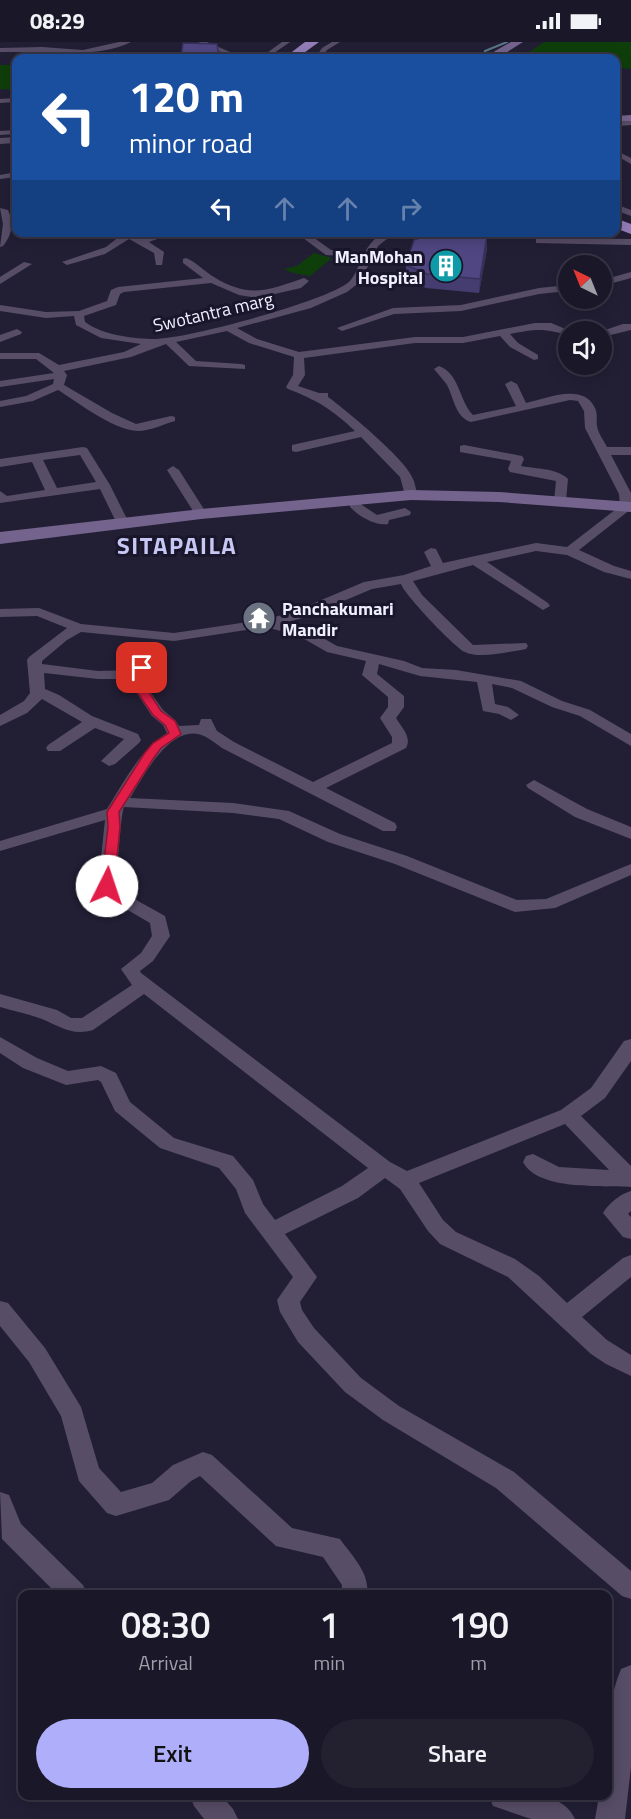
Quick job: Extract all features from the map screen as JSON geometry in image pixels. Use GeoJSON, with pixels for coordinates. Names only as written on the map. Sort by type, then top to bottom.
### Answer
{"type":"FeatureCollection","features":[{"type":"Feature","properties":{"kind":"highway"},"geometry":{"type":"LineString","coordinates":[[296,54],[313,42]]}},
{"type":"Feature","properties":{"kind":"main road"},"geometry":{"type":"LineString","coordinates":[[497,54],[518,42]]}},
{"type":"Feature","properties":{"kind":"main road"},"geometry":{"type":"LineString","coordinates":[[0,538],[201,514],[355,500],[408,504],[560,501],[629,507]]}},
{"type":"Feature","properties":{"kind":"street"},"geometry":{"type":"LineString","coordinates":[[0,50],[18,45],[83,52],[128,42]]}},
{"type":"Feature","properties":{"kind":"street"},"geometry":{"type":"LineString","coordinates":[[201,42],[230,54]]}},
{"type":"Feature","properties":{"kind":"street"},"geometry":{"type":"LineString","coordinates":[[269,54],[287,42]]}},
{"type":"Feature","properties":{"kind":"street"},"geometry":{"type":"LineString","coordinates":[[321,54],[337,42]]}},
{"type":"Feature","properties":{"kind":"street"},"geometry":{"type":"LineString","coordinates":[[95,50],[107,54]]}},
{"type":"Feature","properties":{"kind":"street"},"geometry":{"type":"LineString","coordinates":[[2,177],[12,176]]}},
{"type":"Feature","properties":{"kind":"street"},"geometry":{"type":"LineString","coordinates":[[0,211],[7,215],[7,235],[0,244]]}},
{"type":"Feature","properties":{"kind":"street"},"geometry":{"type":"LineString","coordinates":[[67,261],[100,254],[125,237]]}},
{"type":"Feature","properties":{"kind":"street"},"geometry":{"type":"LineString","coordinates":[[135,237],[159,252],[159,263]]}},
{"type":"Feature","properties":{"kind":"street"},"geometry":{"type":"LineString","coordinates":[[143,241],[156,237]]}},
{"type":"Feature","properties":{"kind":"street"},"geometry":{"type":"LineString","coordinates":[[305,237],[329,253],[370,255]]}},
{"type":"Feature","properties":{"kind":"street","name":"Swotantra marg"},"geometry":{"type":"LineString","coordinates":[[0,404],[29,399],[59,377],[127,355],[153,343],[307,306],[356,282],[374,244],[384,237]]}},
{"type":"Feature","properties":{"kind":"street"},"geometry":{"type":"LineString","coordinates":[[539,242],[631,242]]}},
{"type":"Feature","properties":{"kind":"street"},"geometry":{"type":"LineString","coordinates":[[109,260],[113,247]]}},
{"type":"Feature","properties":{"kind":"street"},"geometry":{"type":"LineString","coordinates":[[186,261],[212,280],[250,295],[282,290],[304,281]]}},
{"type":"Feature","properties":{"kind":"street"},"geometry":{"type":"LineString","coordinates":[[0,281],[27,264]]}},
{"type":"Feature","properties":{"kind":"street"},"geometry":{"type":"LineString","coordinates":[[612,280],[631,275]]}},
{"type":"Feature","properties":{"kind":"street"},"geometry":{"type":"LineString","coordinates":[[0,308],[46,315],[78,314],[112,303],[115,292],[120,290],[212,280]]}},
{"type":"Feature","properties":{"kind":"street"},"geometry":{"type":"LineString","coordinates":[[130,287],[163,286]]}},
{"type":"Feature","properties":{"kind":"street"},"geometry":{"type":"LineString","coordinates":[[342,328],[393,311],[461,308],[558,289]]}},
{"type":"Feature","properties":{"kind":"street"},"geometry":{"type":"LineString","coordinates":[[77,301],[74,309],[80,323],[88,331],[101,336],[153,343]]}},
{"type":"Feature","properties":{"kind":"street"},"geometry":{"type":"LineString","coordinates":[[227,327],[253,341],[299,355],[415,340],[463,345],[488,336],[535,326],[558,328]]}},
{"type":"Feature","properties":{"kind":"street"},"geometry":{"type":"LineString","coordinates":[[612,331],[631,327]]}},
{"type":"Feature","properties":{"kind":"street"},"geometry":{"type":"LineString","coordinates":[[0,339],[17,332]]}},
{"type":"Feature","properties":{"kind":"street"},"geometry":{"type":"LineString","coordinates":[[504,334],[514,345],[534,357]]}},
{"type":"Feature","properties":{"kind":"street"},"geometry":{"type":"LineString","coordinates":[[488,336],[490,350]]}},
{"type":"Feature","properties":{"kind":"street"},"geometry":{"type":"LineString","coordinates":[[169,341],[193,364],[241,367]]}},
{"type":"Feature","properties":{"kind":"street"},"geometry":{"type":"LineString","coordinates":[[299,355],[299,375],[292,387],[322,396],[342,412],[406,476],[408,504],[379,520],[356,507],[355,500]]}},
{"type":"Feature","properties":{"kind":"street"},"geometry":{"type":"LineString","coordinates":[[0,356],[39,356],[59,377],[135,427],[150,425],[165,418],[171,419]]}},
{"type":"Feature","properties":{"kind":"street"},"geometry":{"type":"LineString","coordinates":[[439,369],[453,382],[463,411],[471,419],[570,398],[581,398],[586,401],[591,413],[591,428],[625,494],[629,507],[570,551]]}},
{"type":"Feature","properties":{"kind":"street"},"geometry":{"type":"LineString","coordinates":[[0,384],[59,377]]}},
{"type":"Feature","properties":{"kind":"street"},"geometry":{"type":"LineString","coordinates":[[511,384],[524,408]]}},
{"type":"Feature","properties":{"kind":"street"},"geometry":{"type":"LineString","coordinates":[[296,448],[363,433]]}},
{"type":"Feature","properties":{"kind":"street"},"geometry":{"type":"LineString","coordinates":[[464,449],[518,459],[514,469],[554,475],[562,479],[560,501]]}},
{"type":"Feature","properties":{"kind":"street"},"geometry":{"type":"LineString","coordinates":[[0,463],[83,451],[104,485],[124,525]]}},
{"type":"Feature","properties":{"kind":"street"},"geometry":{"type":"LineString","coordinates":[[602,451],[631,451]]}},
{"type":"Feature","properties":{"kind":"street"},"geometry":{"type":"LineString","coordinates":[[36,458],[53,493]]}},
{"type":"Feature","properties":{"kind":"street"},"geometry":{"type":"LineString","coordinates":[[173,470],[201,514]]}},
{"type":"Feature","properties":{"kind":"street"},"geometry":{"type":"LineString","coordinates":[[0,495],[3,500],[104,485]]}},
{"type":"Feature","properties":{"kind":"street"},"geometry":{"type":"LineString","coordinates":[[0,613],[39,612],[79,628],[174,637],[267,623],[298,615],[369,585],[406,579],[439,568],[536,547],[570,551],[609,569],[631,575]]}},
{"type":"Feature","properties":{"kind":"street"},"geometry":{"type":"LineString","coordinates":[[431,552],[439,568]]}},
{"type":"Feature","properties":{"kind":"street"},"geometry":{"type":"LineString","coordinates":[[477,561],[543,606]]}},
{"type":"Feature","properties":{"kind":"street"},"geometry":{"type":"LineString","coordinates":[[406,579],[409,589],[417,598],[469,649],[487,650],[521,646]]}},
{"type":"Feature","properties":{"kind":"street"},"geometry":{"type":"LineString","coordinates":[[267,623],[304,633],[332,649],[420,672],[456,674],[516,684],[557,704],[585,713],[631,741]]}},
{"type":"Feature","properties":{"kind":"street"},"geometry":{"type":"LineString","coordinates":[[0,721],[32,703],[39,692],[40,685],[34,660],[62,637],[79,628]]}},
{"type":"Feature","properties":{"kind":"street"},"geometry":{"type":"LineString","coordinates":[[314,789],[400,745],[400,737],[388,718],[396,707],[396,696],[369,675],[370,666],[375,659]]}},
{"type":"Feature","properties":{"kind":"street"},"geometry":{"type":"LineString","coordinates":[[36,668],[65,673],[145,674],[139,686],[157,713],[171,723],[175,734]]}},
{"type":"Feature","properties":{"kind":"street"},"geometry":{"type":"LineString","coordinates":[[484,679],[488,708],[503,710],[511,715]]}},
{"type":"Feature","properties":{"kind":"street"},"geometry":{"type":"LineString","coordinates":[[39,692],[54,698],[73,712],[132,737],[133,741],[110,761]]}},
{"type":"Feature","properties":{"kind":"street"},"geometry":{"type":"LineString","coordinates":[[54,748],[94,721]]}},
{"type":"Feature","properties":{"kind":"street"},"geometry":{"type":"LineString","coordinates":[[389,827],[228,745],[208,726],[182,730],[157,746],[116,807],[107,886],[132,905],[159,920],[161,936],[147,957],[130,969],[134,977],[244,1064],[383,1167],[405,1180],[441,1233],[472,1252],[513,1268],[545,1293],[580,1332],[603,1351],[631,1366]]}},
{"type":"Feature","properties":{"kind":"street"},"geometry":{"type":"LineString","coordinates":[[534,785],[581,813],[631,834]]}},
{"type":"Feature","properties":{"kind":"street"},"geometry":{"type":"LineString","coordinates":[[0,846],[116,807],[233,808],[283,815],[334,838],[401,860],[515,906],[549,904],[631,869]]}},
{"type":"Feature","properties":{"kind":"street"},"geometry":{"type":"LineString","coordinates":[[0,1000],[50,1015],[68,1025],[86,1025],[145,985]]}},
{"type":"Feature","properties":{"kind":"street"},"geometry":{"type":"LineString","coordinates":[[0,1044],[30,1063],[66,1078],[101,1073],[110,1078],[122,1106],[167,1143],[226,1162],[246,1186],[253,1207],[306,1277],[288,1300],[291,1312],[306,1335],[353,1385],[391,1413],[505,1480],[631,1587]]}},
{"type":"Feature","properties":{"kind":"street"},"geometry":{"type":"LineString","coordinates":[[405,1180],[568,1115],[598,1093],[631,1046]]}},
{"type":"Feature","properties":{"kind":"street"},"geometry":{"type":"LineString","coordinates":[[568,1115],[631,1185]]}},
{"type":"Feature","properties":{"kind":"street"},"geometry":{"type":"LineString","coordinates":[[533,1162],[555,1176],[607,1179],[631,1185]]}},
{"type":"Feature","properties":{"kind":"street"},"geometry":{"type":"LineString","coordinates":[[271,1231],[350,1192],[383,1167]]}},
{"type":"Feature","properties":{"kind":"street"},"geometry":{"type":"LineString","coordinates":[[631,1185],[615,1213],[631,1231]]}},
{"type":"Feature","properties":{"kind":"street"},"geometry":{"type":"LineString","coordinates":[[567,1316],[631,1264]]}},
{"type":"Feature","properties":{"kind":"street"},"geometry":{"type":"LineString","coordinates":[[0,1310],[37,1355],[72,1414],[88,1473],[116,1505],[160,1492],[182,1473],[203,1464],[285,1538],[331,1547],[355,1583],[354,1590]]}},
{"type":"Feature","properties":{"kind":"street"},"geometry":{"type":"LineString","coordinates":[[0,1503],[11,1531],[70,1590]]}},
{"type":"Feature","properties":{"kind":"street"},"geometry":{"type":"LineString","coordinates":[[610,1819],[627,1689],[631,1678]]}},
{"type":"Feature","properties":{"kind":"street"},"geometry":{"type":"LineString","coordinates":[[207,1800],[223,1819]]}},
{"type":"Feature","properties":{"kind":"street"},"geometry":{"type":"LineString","coordinates":[[515,1800],[539,1808],[560,1819]]}},
{"type":"Feature","properties":{"kind":"green space"},"geometry":{"type":"Polygon","coordinates":[[[544,42],[631,42],[631,69],[620,68],[620,54],[527,54],[544,42]]]}},
{"type":"Feature","properties":{"kind":"green space"},"geometry":{"type":"Polygon","coordinates":[[[0,65],[12,65],[12,90],[0,89],[0,65]]]}},
{"type":"Feature","properties":{"kind":"green space"},"geometry":{"type":"Polygon","coordinates":[[[314,253],[332,258],[310,276],[284,269],[297,266],[314,253]]]}},
{"type":"Feature","properties":{"kind":"building"},"geometry":{"type":"Polygon","coordinates":[[[183,43],[217,44],[218,54],[182,54],[183,43]]]}},
{"type":"Feature","properties":{"kind":"building","name":"ManMohan Hospital"},"geometry":{"type":"Polygon","coordinates":[[[422,237],[487,237],[480,279],[427,274],[406,265],[414,240],[422,237]]]}},
{"type":"Feature","properties":{"kind":"waterway"},"geometry":{"type":"LineString","coordinates":[[484,54],[485,51],[507,42]]}},
{"type":"Feature","properties":{"kind":"place","name":"ManMohan Hospital"},"geometry":{"type":"Point","coordinates":[446,266]}},
{"type":"Feature","properties":{"kind":"place","name":"Panchakumari Mandir"},"geometry":{"type":"Point","coordinates":[259,618]}},
{"type":"Feature","properties":{"kind":"district","name":"SITAPAILA"},"geometry":{"type":"Point","coordinates":[177,545]}},
{"type":"Feature","properties":{"kind":"route"},"geometry":{"type":"LineString","coordinates":[[107,886],[114,827],[113,812],[148,757],[157,746],[175,734],[171,723],[157,713],[139,686],[145,674],[142,668]]}}]}
